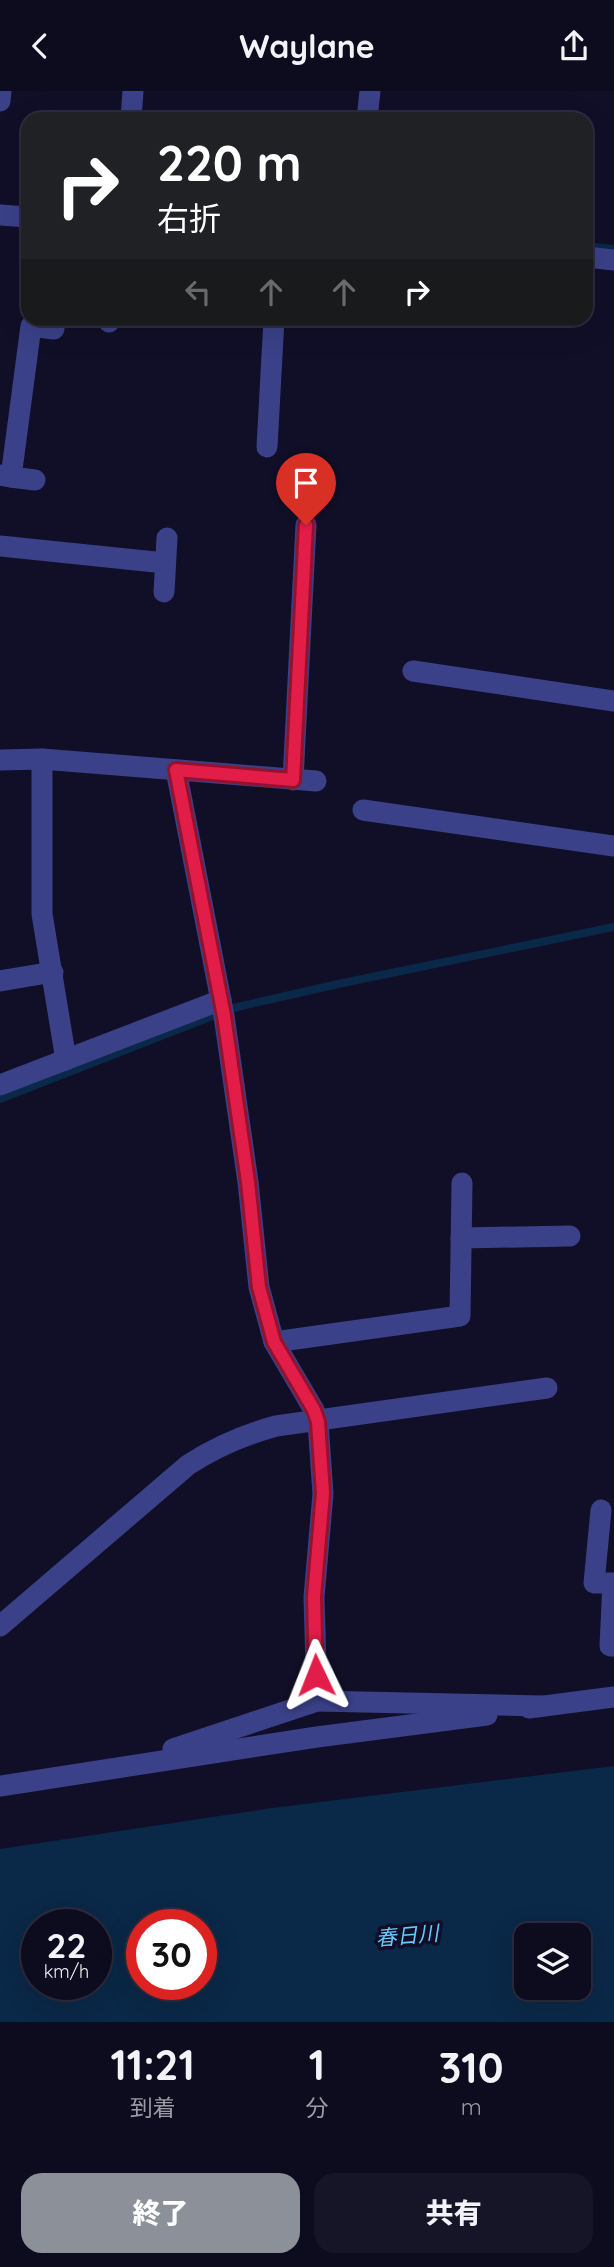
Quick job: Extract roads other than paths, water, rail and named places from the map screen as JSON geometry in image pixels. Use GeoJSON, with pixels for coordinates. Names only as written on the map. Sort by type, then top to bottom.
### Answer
{"type":"FeatureCollection","features":[{"type":"Feature","properties":{"kind":"street"},"geometry":{"type":"LineString","coordinates":[[0,101],[1,91]]}},
{"type":"Feature","properties":{"kind":"street"},"geometry":{"type":"LineString","coordinates":[[132,112],[133,91]]}},
{"type":"Feature","properties":{"kind":"street"},"geometry":{"type":"LineString","coordinates":[[368,112],[370,91]]}},
{"type":"Feature","properties":{"kind":"street"},"geometry":{"type":"LineString","coordinates":[[0,215],[21,217]]}},
{"type":"Feature","properties":{"kind":"street"},"geometry":{"type":"LineString","coordinates":[[593,258],[614,260]]}},
{"type":"Feature","properties":{"kind":"street"},"geometry":{"type":"LineString","coordinates":[[32,326],[6,476],[35,480]]}},
{"type":"Feature","properties":{"kind":"street"},"geometry":{"type":"LineString","coordinates":[[38,326],[54,329]]}},
{"type":"Feature","properties":{"kind":"street"},"geometry":{"type":"LineString","coordinates":[[267,447],[274,326]]}},
{"type":"Feature","properties":{"kind":"street"},"geometry":{"type":"LineString","coordinates":[[293,780],[306,525]]}},
{"type":"Feature","properties":{"kind":"street"},"geometry":{"type":"LineString","coordinates":[[164,591],[167,538]]}},
{"type":"Feature","properties":{"kind":"street"},"geometry":{"type":"LineString","coordinates":[[0,545],[165,563]]}},
{"type":"Feature","properties":{"kind":"street"},"geometry":{"type":"LineString","coordinates":[[413,671],[614,701]]}},
{"type":"Feature","properties":{"kind":"street"},"geometry":{"type":"LineString","coordinates":[[0,760],[42,759],[316,781]]}},
{"type":"Feature","properties":{"kind":"street"},"geometry":{"type":"LineString","coordinates":[[42,759],[42,914],[66,1060]]}},
{"type":"Feature","properties":{"kind":"street"},"geometry":{"type":"LineString","coordinates":[[176,770],[221,1000],[248,1182],[259,1287],[274,1342],[314,1410],[318,1422],[323,1493],[314,1597],[317,1701]]}},
{"type":"Feature","properties":{"kind":"street"},"geometry":{"type":"LineString","coordinates":[[363,810],[614,846]]}},
{"type":"Feature","properties":{"kind":"street"},"geometry":{"type":"LineString","coordinates":[[0,981],[52,972]]}},
{"type":"Feature","properties":{"kind":"street"},"geometry":{"type":"LineString","coordinates":[[0,1086],[221,1000]]}},
{"type":"Feature","properties":{"kind":"street"},"geometry":{"type":"LineString","coordinates":[[274,1342],[460,1316],[462,1183]]}},
{"type":"Feature","properties":{"kind":"street"},"geometry":{"type":"LineString","coordinates":[[461,1238],[570,1236]]}},
{"type":"Feature","properties":{"kind":"street"},"geometry":{"type":"LineString","coordinates":[[0,1626],[188,1465],[214,1447],[243,1434],[276,1426],[547,1388]]}},
{"type":"Feature","properties":{"kind":"street"},"geometry":{"type":"LineString","coordinates":[[601,1510],[594,1583],[613,1583],[610,1646],[614,1646]]}},
{"type":"Feature","properties":{"kind":"street"},"geometry":{"type":"LineString","coordinates":[[153,1762],[167,1750],[317,1701],[546,1706],[581,1689],[614,1681]]}},
{"type":"Feature","properties":{"kind":"street"},"geometry":{"type":"LineString","coordinates":[[0,1786],[614,1696]]}},
{"type":"Feature","properties":{"kind":"street"},"geometry":{"type":"LineString","coordinates":[[0,1781],[22,1782]]}},
{"type":"Feature","properties":{"kind":"water","name":"春日川"},"geometry":{"type":"Polygon","coordinates":[[[614,1766],[614,2022],[0,2022],[0,1849],[272,1808],[614,1766]]]}},
{"type":"Feature","properties":{"kind":"waterway"},"geometry":{"type":"LineString","coordinates":[[593,247],[614,249]]}},
{"type":"Feature","properties":{"kind":"waterway"},"geometry":{"type":"LineString","coordinates":[[0,1099],[233,1008],[614,927]]}}]}
